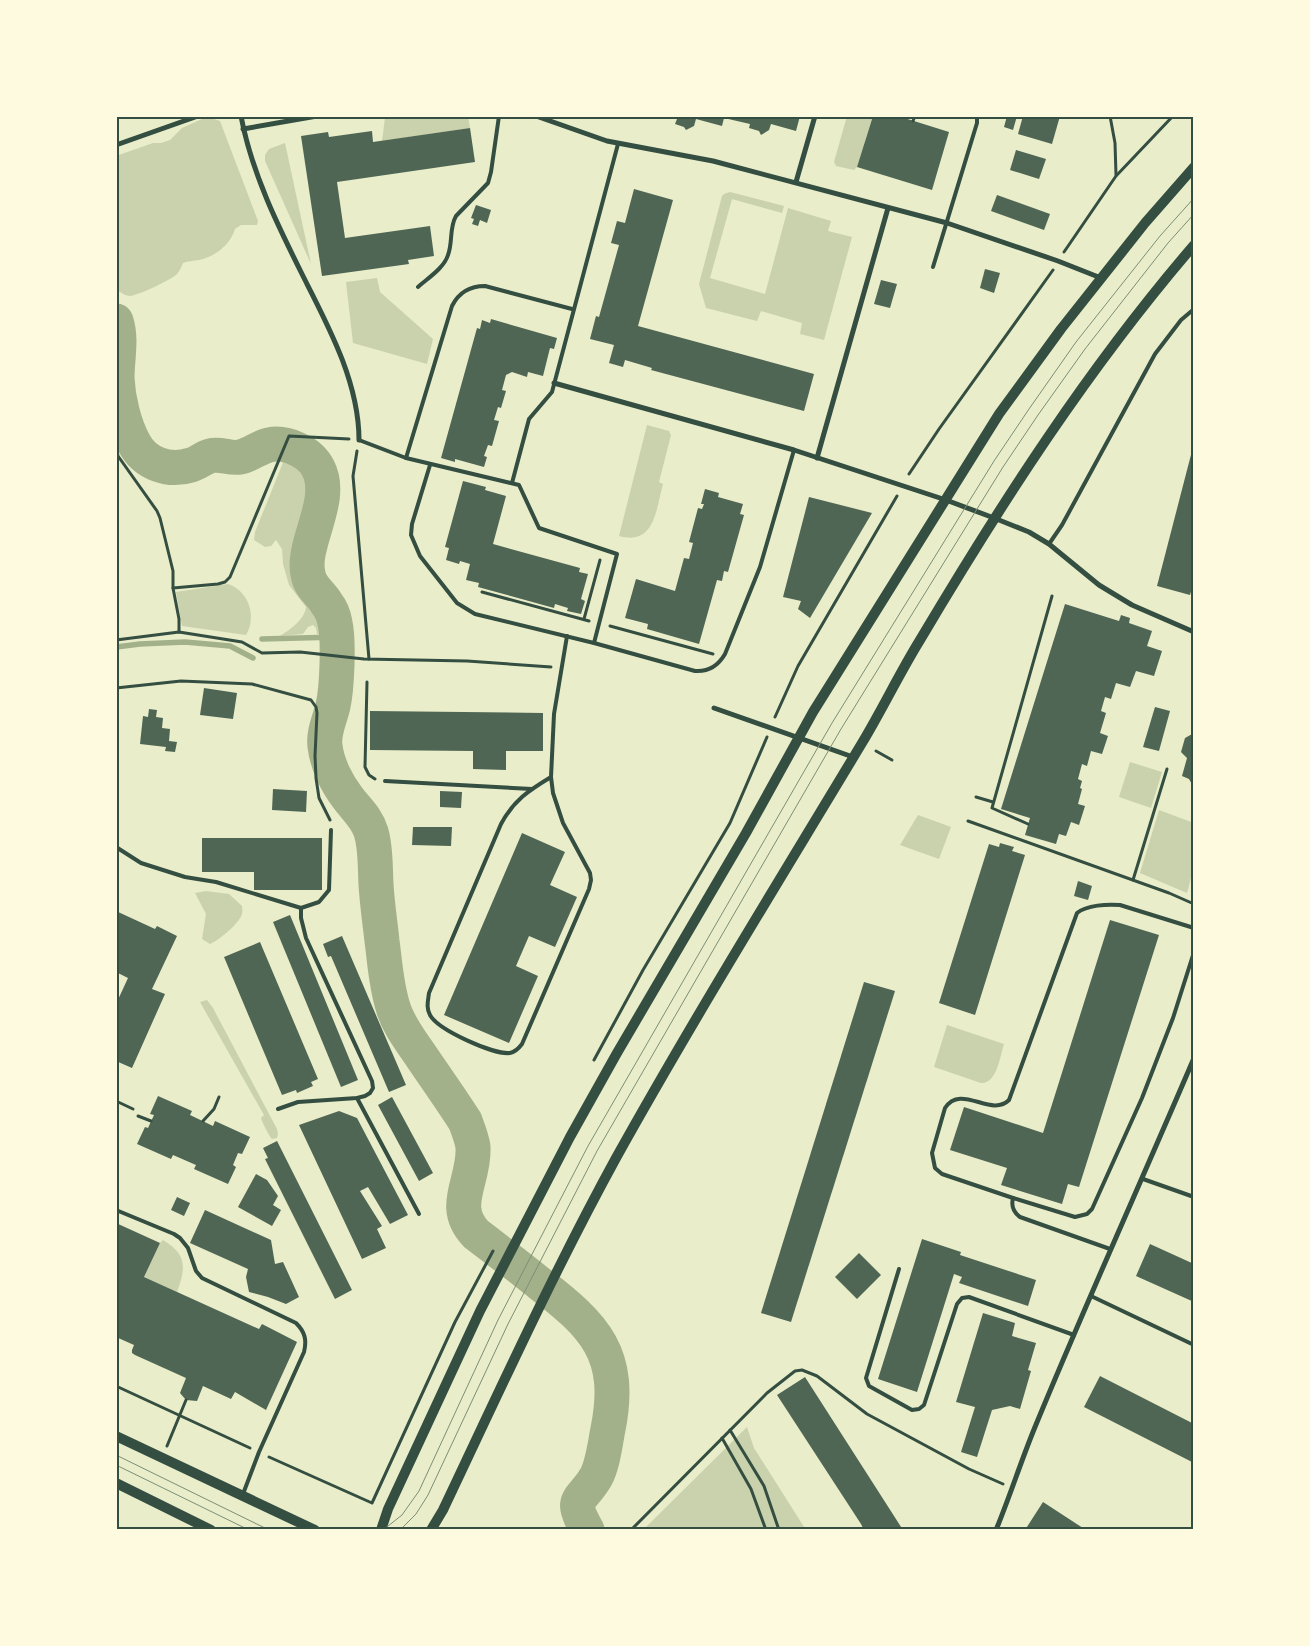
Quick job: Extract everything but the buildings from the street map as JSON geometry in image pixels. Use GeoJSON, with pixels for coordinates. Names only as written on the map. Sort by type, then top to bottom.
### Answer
{"type":"FeatureCollection","features":[{"type":"Feature","properties":{"kind":"main road"},"geometry":{"type":"LineString","coordinates":[[381,1530],[388,1509],[480,1311],[592,1096],[746,833],[828,687],[999,414],[1061,330],[1145,223],[1194,167]]}},
{"type":"Feature","properties":{"kind":"main road"},"geometry":{"type":"LineString","coordinates":[[431,1530],[458,1480],[526,1333],[615,1160],[917,645],[1020,477],[1101,361],[1194,245]]}},
{"type":"Feature","properties":{"kind":"main road"},"geometry":{"type":"LineString","coordinates":[[116,1436],[315,1530]]}},
{"type":"Feature","properties":{"kind":"main road"},"geometry":{"type":"LineString","coordinates":[[116,1483],[211,1530]]}},
{"type":"Feature","properties":{"kind":"street"},"geometry":{"type":"LineString","coordinates":[[116,145],[198,116]]}},
{"type":"Feature","properties":{"kind":"street"},"geometry":{"type":"LineString","coordinates":[[241,116],[252,160],[270,206],[326,320],[344,363],[358,418],[359,440]]}},
{"type":"Feature","properties":{"kind":"street"},"geometry":{"type":"LineString","coordinates":[[243,129],[317,116]]}},
{"type":"Feature","properties":{"kind":"street"},"geometry":{"type":"LineString","coordinates":[[536,116],[618,144],[713,161],[947,223],[1102,278]]}},
{"type":"Feature","properties":{"kind":"street"},"geometry":{"type":"LineString","coordinates":[[796,182],[815,116]]}},
{"type":"Feature","properties":{"kind":"street"},"geometry":{"type":"LineString","coordinates":[[817,458],[888,208]]}},
{"type":"Feature","properties":{"kind":"street"},"geometry":{"type":"LineString","coordinates":[[554,383],[794,450],[946,500],[994,518],[1029,532],[1050,544],[1099,585],[1132,605],[1194,632]]}},
{"type":"Feature","properties":{"kind":"street"},"geometry":{"type":"LineString","coordinates":[[714,708],[853,757]]}},
{"type":"Feature","properties":{"kind":"street"},"geometry":{"type":"LineString","coordinates":[[996,1530],[1034,1429],[1194,1058]]}},
{"type":"Feature","properties":{"kind":"lane"},"geometry":{"type":"LineString","coordinates":[[418,287],[445,261],[450,249],[453,222],[456,216],[488,183],[499,116]]}},
{"type":"Feature","properties":{"kind":"lane"},"geometry":{"type":"LineString","coordinates":[[933,267],[977,123],[977,116]]}},
{"type":"Feature","properties":{"kind":"lane"},"geometry":{"type":"LineString","coordinates":[[512,483],[529,419],[552,392],[572,309],[618,144]]}},
{"type":"Feature","properties":{"kind":"lane"},"geometry":{"type":"LineString","coordinates":[[406,458],[452,306],[460,294],[470,288],[485,286],[572,309]]}},
{"type":"Feature","properties":{"kind":"lane"},"geometry":{"type":"LineString","coordinates":[[1050,544],[1154,354],[1181,320],[1194,309]]}},
{"type":"Feature","properties":{"kind":"lane"},"geometry":{"type":"LineString","coordinates":[[359,440],[406,458],[519,485],[539,528],[617,554],[594,643]]}},
{"type":"Feature","properties":{"kind":"lane"},"geometry":{"type":"LineString","coordinates":[[430,464],[412,524],[411,535],[420,556],[457,604],[475,614],[567,636],[695,671],[707,670],[718,664],[725,654],[760,567],[794,450]]}},
{"type":"Feature","properties":{"kind":"lane"},"geometry":{"type":"LineString","coordinates":[[551,777],[516,800],[501,824],[429,993],[428,1008],[431,1017],[444,1029],[496,1052],[514,1052],[522,1044],[589,889],[591,880],[587,866],[570,836],[558,807],[553,793],[551,777],[554,714],[567,636]]}},
{"type":"Feature","properties":{"kind":"lane"},"geometry":{"type":"LineString","coordinates":[[386,781],[532,789]]}},
{"type":"Feature","properties":{"kind":"lane"},"geometry":{"type":"LineString","coordinates":[[116,847],[141,864],[185,877],[216,882],[300,908],[319,902],[329,890],[331,830]]}},
{"type":"Feature","properties":{"kind":"lane"},"geometry":{"type":"LineString","coordinates":[[1194,928],[1120,905],[1108,905],[1080,911],[1075,916],[1009,1100],[1004,1105],[998,1106],[963,1098],[955,1099],[948,1103],[932,1153],[935,1168],[942,1174],[950,1177],[1075,1217],[1087,1214],[1092,1209],[1142,1098],[1173,1018],[1194,952]]}},
{"type":"Feature","properties":{"kind":"lane"},"geometry":{"type":"LineString","coordinates":[[278,1109],[298,1102],[357,1098],[370,1093],[373,1088],[372,1081],[306,938],[300,908]]}},
{"type":"Feature","properties":{"kind":"lane"},"geometry":{"type":"LineString","coordinates":[[357,1098],[419,1214]]}},
{"type":"Feature","properties":{"kind":"lane"},"geometry":{"type":"LineString","coordinates":[[1142,1179],[1194,1197]]}},
{"type":"Feature","properties":{"kind":"lane"},"geometry":{"type":"LineString","coordinates":[[1013,1198],[1013,1210],[1020,1217],[1110,1249]]}},
{"type":"Feature","properties":{"kind":"lane"},"geometry":{"type":"LineString","coordinates":[[116,1210],[174,1234],[188,1248],[196,1271],[202,1278],[296,1323],[303,1332],[306,1339],[304,1352],[259,1452],[242,1496]]}},
{"type":"Feature","properties":{"kind":"lane"},"geometry":{"type":"LineString","coordinates":[[899,1269],[866,1378],[869,1386],[912,1410],[919,1409],[924,1405],[957,1304],[962,1298],[969,1297],[1074,1335]]}},
{"type":"Feature","properties":{"kind":"lane"},"geometry":{"type":"LineString","coordinates":[[1091,1296],[1194,1345]]}},
{"type":"Feature","properties":{"kind":"path"},"geometry":{"type":"LineString","coordinates":[[913,121],[915,116]]}},
{"type":"Feature","properties":{"kind":"path"},"geometry":{"type":"LineString","coordinates":[[1110,116],[1116,143],[1116,176]]}},
{"type":"Feature","properties":{"kind":"path"},"geometry":{"type":"LineString","coordinates":[[909,474],[939,429],[1028,306],[1116,176],[1173,116]]}},
{"type":"Feature","properties":{"kind":"path"},"geometry":{"type":"LineString","coordinates":[[173,588],[218,584],[225,582],[230,577],[290,436],[359,440],[352,476],[369,659]]}},
{"type":"Feature","properties":{"kind":"path"},"geometry":{"type":"LineString","coordinates":[[116,446],[118,456],[160,518],[173,571],[173,588],[179,620],[178,632]]}},
{"type":"Feature","properties":{"kind":"path"},"geometry":{"type":"LineString","coordinates":[[643,970],[730,824],[798,666],[898,495]]}},
{"type":"Feature","properties":{"kind":"path"},"geometry":{"type":"LineString","coordinates":[[584,619],[603,550]]}},
{"type":"Feature","properties":{"kind":"path"},"geometry":{"type":"LineString","coordinates":[[482,592],[712,654],[717,650]]}},
{"type":"Feature","properties":{"kind":"path"},"geometry":{"type":"LineString","coordinates":[[1028,824],[992,808],[1052,596]]}},
{"type":"Feature","properties":{"kind":"path"},"geometry":{"type":"LineString","coordinates":[[116,639],[178,632],[242,642],[262,653],[300,652],[364,659],[476,661],[561,668]]}},
{"type":"Feature","properties":{"kind":"path"},"geometry":{"type":"LineString","coordinates":[[116,688],[181,681],[252,684],[311,700],[316,707],[317,714],[315,756],[319,798],[330,818],[331,830]]}},
{"type":"Feature","properties":{"kind":"path"},"geometry":{"type":"LineString","coordinates":[[367,682],[365,767],[369,775],[380,781],[386,781]]}},
{"type":"Feature","properties":{"kind":"path"},"geometry":{"type":"LineString","coordinates":[[876,751],[892,760]]}},
{"type":"Feature","properties":{"kind":"path"},"geometry":{"type":"LineString","coordinates":[[1133,880],[1167,769]]}},
{"type":"Feature","properties":{"kind":"path"},"geometry":{"type":"LineString","coordinates":[[976,797],[993,802]]}},
{"type":"Feature","properties":{"kind":"path"},"geometry":{"type":"LineString","coordinates":[[968,821],[1169,893],[1194,904]]}},
{"type":"Feature","properties":{"kind":"path"},"geometry":{"type":"LineString","coordinates":[[203,1121],[214,1109],[219,1097]]}},
{"type":"Feature","properties":{"kind":"path"},"geometry":{"type":"LineString","coordinates":[[116,1101],[133,1108]]}},
{"type":"Feature","properties":{"kind":"path"},"geometry":{"type":"LineString","coordinates":[[138,1116],[151,1121]]}},
{"type":"Feature","properties":{"kind":"path"},"geometry":{"type":"LineString","coordinates":[[631,1530],[777,1384],[795,1371],[802,1370],[817,1376],[848,1401],[887,1426],[968,1469],[1012,1489]]}},
{"type":"Feature","properties":{"kind":"path"},"geometry":{"type":"LineString","coordinates":[[116,1386],[372,1503],[396,1452]]}},
{"type":"Feature","properties":{"kind":"path"},"geometry":{"type":"LineString","coordinates":[[161,1458],[186,1400]]}},
{"type":"Feature","properties":{"kind":"path"},"geometry":{"type":"LineString","coordinates":[[730,1430],[764,1486],[779,1530]]}},
{"type":"Feature","properties":{"kind":"path"},"geometry":{"type":"LineString","coordinates":[[722,1438],[751,1489],[766,1530]]}},
{"type":"Feature","properties":{"kind":"green space"},"geometry":{"type":"Polygon","coordinates":[[[396,116],[468,116],[470,128],[382,141],[385,118],[396,116]]]}},
{"type":"Feature","properties":{"kind":"green space"},"geometry":{"type":"Polygon","coordinates":[[[847,116],[873,116],[857,167],[854,170],[836,166],[834,162],[847,116]]]}},
{"type":"Feature","properties":{"kind":"green space"},"geometry":{"type":"Polygon","coordinates":[[[202,119],[220,121],[258,221],[257,225],[241,225],[235,229],[230,240],[217,253],[199,260],[183,263],[177,274],[155,287],[134,295],[125,295],[116,290],[116,156],[153,143],[170,140],[182,128],[202,119]]]}},
{"type":"Feature","properties":{"kind":"green space"},"geometry":{"type":"Polygon","coordinates":[[[285,143],[311,264],[265,161],[265,155],[269,149],[285,143]]]}},
{"type":"Feature","properties":{"kind":"green space"},"geometry":{"type":"Polygon","coordinates":[[[730,192],[784,206],[782,213],[732,199],[710,278],[765,294],[788,208],[831,221],[828,231],[852,237],[824,340],[800,334],[802,323],[761,311],[757,321],[706,308],[699,284],[722,196],[730,192]]]}},
{"type":"Feature","properties":{"kind":"green space"},"geometry":{"type":"Polygon","coordinates":[[[377,278],[380,292],[433,339],[427,364],[353,343],[346,282],[377,278]]]}},
{"type":"Feature","properties":{"kind":"green space"},"geometry":{"type":"Polygon","coordinates":[[[647,425],[669,431],[671,435],[659,482],[663,484],[658,504],[652,523],[647,531],[640,536],[631,538],[619,536],[647,425]]]}},
{"type":"Feature","properties":{"kind":"green space"},"geometry":{"type":"Polygon","coordinates":[[[290,449],[306,460],[316,472],[319,486],[315,518],[306,550],[304,566],[308,584],[330,614],[332,631],[324,634],[317,634],[316,628],[313,625],[308,627],[303,634],[280,636],[300,620],[306,607],[289,585],[283,564],[282,549],[276,540],[271,546],[265,547],[254,540],[255,532],[290,449]]]}},
{"type":"Feature","properties":{"kind":"green space"},"geometry":{"type":"Polygon","coordinates":[[[228,584],[241,592],[249,605],[251,620],[246,635],[182,626],[176,592],[228,584]]]}},
{"type":"Feature","properties":{"kind":"green space"},"geometry":{"type":"Polygon","coordinates":[[[1130,762],[1162,772],[1151,808],[1119,797],[1130,762]]]}},
{"type":"Feature","properties":{"kind":"green space"},"geometry":{"type":"Polygon","coordinates":[[[1159,810],[1194,823],[1194,867],[1187,893],[1140,873],[1159,810]]]}},
{"type":"Feature","properties":{"kind":"green space"},"geometry":{"type":"Polygon","coordinates":[[[918,815],[951,827],[939,859],[900,845],[918,815]]]}},
{"type":"Feature","properties":{"kind":"green space"},"geometry":{"type":"Polygon","coordinates":[[[206,891],[229,894],[242,906],[240,918],[233,927],[210,944],[202,939],[206,914],[195,893],[206,891]]]}},
{"type":"Feature","properties":{"kind":"green space"},"geometry":{"type":"Polygon","coordinates":[[[207,1000],[277,1129],[277,1138],[272,1139],[267,1132],[261,1118],[264,1115],[200,1002],[207,1000]]]}},
{"type":"Feature","properties":{"kind":"green space"},"geometry":{"type":"Polygon","coordinates":[[[947,1025],[1004,1044],[997,1068],[991,1079],[981,1083],[934,1067],[947,1025]]]}},
{"type":"Feature","properties":{"kind":"green space"},"geometry":{"type":"Polygon","coordinates":[[[163,1240],[177,1251],[182,1262],[182,1276],[177,1292],[144,1277],[163,1240]]]}},
{"type":"Feature","properties":{"kind":"green space"},"geometry":{"type":"Polygon","coordinates":[[[747,1427],[754,1448],[806,1530],[643,1530],[747,1427]]]}},
{"type":"Feature","properties":{"kind":"waterway"},"geometry":{"type":"LineString","coordinates":[[116,321],[119,335],[117,378],[120,403],[130,436],[144,456],[166,467],[183,467],[210,456],[240,457],[265,446],[276,444],[297,449],[309,457],[318,468],[323,494],[309,549],[308,574],[313,587],[330,608],[335,623],[337,641],[336,688],[325,736],[326,753],[336,780],[364,818],[373,838],[377,898],[386,974],[395,1014],[405,1033],[465,1121],[471,1137],[473,1159],[464,1203],[464,1213],[468,1224],[476,1234],[576,1313],[600,1344],[608,1361],[612,1403],[604,1454],[596,1477],[579,1500],[578,1505],[578,1511],[587,1530]]}},
{"type":"Feature","properties":{"kind":"waterway"},"geometry":{"type":"LineString","coordinates":[[262,639],[337,637]]}},
{"type":"Feature","properties":{"kind":"waterway"},"geometry":{"type":"LineString","coordinates":[[116,647],[185,642],[230,646],[253,658]]}},
{"type":"Feature","properties":{"kind":"tram line"},"geometry":{"type":"LineString","coordinates":[[383,1530],[402,1515],[419,1491],[498,1320],[588,1146],[832,723],[994,461],[1029,409],[1076,342],[1160,236],[1194,198]]}},
{"type":"Feature","properties":{"kind":"tram line"},"geometry":{"type":"LineString","coordinates":[[400,1530],[416,1514],[428,1495],[508,1324],[597,1151],[841,729],[1003,467],[1038,415],[1085,349],[1168,243],[1194,214]]}},
{"type":"Feature","properties":{"kind":"tram line"},"geometry":{"type":"LineString","coordinates":[[116,1455],[269,1530]]}},
{"type":"Feature","properties":{"kind":"tram line"},"geometry":{"type":"LineString","coordinates":[[116,1465],[249,1530]]}}]}
